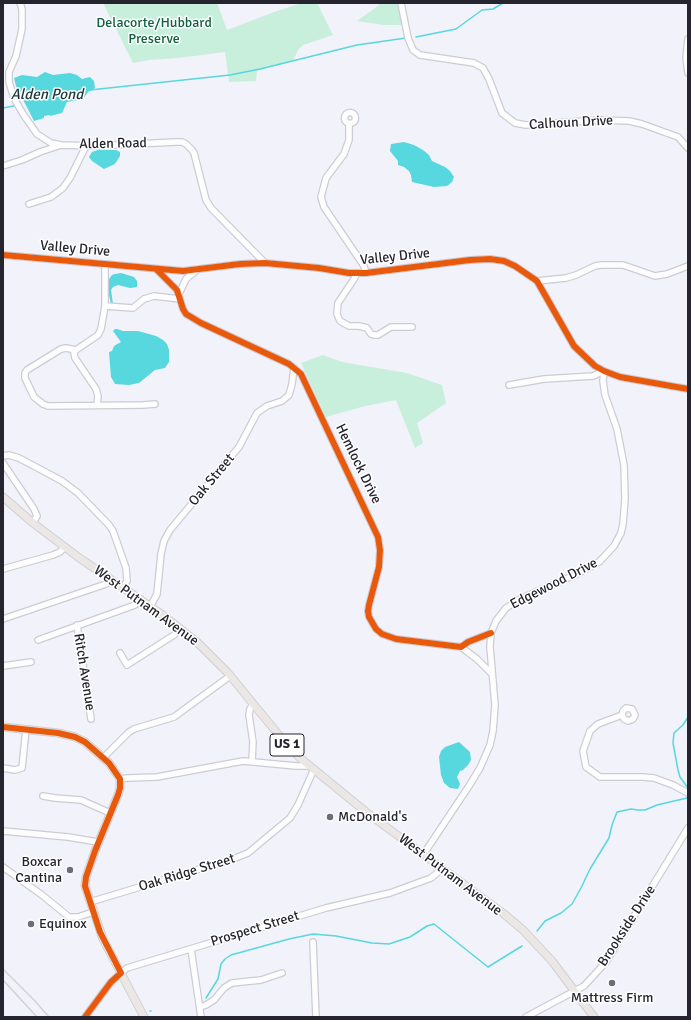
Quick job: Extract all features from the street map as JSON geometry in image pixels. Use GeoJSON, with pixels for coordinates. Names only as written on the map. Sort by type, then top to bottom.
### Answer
{"type":"FeatureCollection","features":[{"type":"Feature","properties":{"kind":"main road","name":"West Putnam Avenue"},"geometry":{"type":"LineString","coordinates":[[3,497],[33,523],[180,628],[203,648],[230,676],[288,745],[312,768],[366,812],[504,914],[523,930],[547,955],[594,1017]]}},
{"type":"Feature","properties":{"kind":"main road"},"geometry":{"type":"LineString","coordinates":[[3,727],[58,733],[75,737],[85,742],[113,767],[120,779],[120,788],[98,842],[85,882],[86,891],[103,939],[144,1017]]}},
{"type":"Feature","properties":{"kind":"street","name":"Alden Road"},"geometry":{"type":"LineString","coordinates":[[20,3],[22,13],[22,29],[16,56],[9,72],[10,87],[32,128],[42,139],[61,145],[86,146],[176,142],[186,144],[194,153],[206,200],[211,208],[266,263]]}},
{"type":"Feature","properties":{"kind":"street","name":"Calhoun Drive"},"geometry":{"type":"LineString","coordinates":[[401,3],[408,38],[413,50],[420,55],[474,63],[483,68],[502,113],[515,122],[526,125],[601,120],[629,121],[642,124],[678,138],[688,148]]}},
{"type":"Feature","properties":{"kind":"street"},"geometry":{"type":"LineString","coordinates":[[688,39],[686,58],[688,73]]}},
{"type":"Feature","properties":{"kind":"street"},"geometry":{"type":"LineString","coordinates":[[349,124],[349,140],[344,154],[326,178],[321,197],[324,207],[364,266],[366,273]]}},
{"type":"Feature","properties":{"kind":"street"},"geometry":{"type":"LineString","coordinates":[[3,166],[61,145]]}},
{"type":"Feature","properties":{"kind":"street"},"geometry":{"type":"LineString","coordinates":[[29,204],[51,197],[63,188],[70,178],[86,146]]}},
{"type":"Feature","properties":{"kind":"street","name":"Valley Drive"},"geometry":{"type":"LineString","coordinates":[[3,255],[183,271],[240,264],[266,263],[366,273],[470,260],[490,259],[504,261],[515,266],[537,281],[574,346],[595,366],[620,377],[688,389]]}},
{"type":"Feature","properties":{"kind":"street"},"geometry":{"type":"LineString","coordinates":[[105,264],[105,306],[101,330],[98,335],[75,350],[66,348],[61,349],[27,370],[25,373],[25,378],[34,397],[48,406],[155,404]]}},
{"type":"Feature","properties":{"kind":"street"},"geometry":{"type":"LineString","coordinates":[[537,281],[566,278],[601,265],[623,265],[655,276],[667,274],[688,266]]}},
{"type":"Feature","properties":{"kind":"street","name":"Hemlock Drive"},"geometry":{"type":"LineString","coordinates":[[156,269],[168,279],[180,296],[183,309],[190,316],[290,364],[301,374],[378,537],[380,550],[379,567],[369,605],[369,617],[372,623],[382,634],[396,639],[461,647],[478,659],[492,674]]}},
{"type":"Feature","properties":{"kind":"street"},"geometry":{"type":"LineString","coordinates":[[105,306],[133,308],[144,299],[154,296],[173,299],[180,296],[186,279],[198,270]]}},
{"type":"Feature","properties":{"kind":"street"},"geometry":{"type":"LineString","coordinates":[[357,273],[338,302],[337,314],[340,321],[349,326],[367,328],[371,334],[374,335],[378,335],[392,327],[412,327]]}},
{"type":"Feature","properties":{"kind":"street"},"geometry":{"type":"LineString","coordinates":[[75,350],[75,358],[96,389],[98,396],[97,405]]}},
{"type":"Feature","properties":{"kind":"street","name":"Oak Street"},"geometry":{"type":"LineString","coordinates":[[150,607],[157,594],[161,554],[164,541],[170,530],[239,447],[257,413],[267,406],[282,401],[289,395],[294,368]]}},
{"type":"Feature","properties":{"kind":"street"},"geometry":{"type":"LineString","coordinates":[[509,385],[544,379],[593,376],[604,371]]}},
{"type":"Feature","properties":{"kind":"street","name":"Edgewood Drive"},"geometry":{"type":"LineString","coordinates":[[423,855],[469,786],[486,756],[495,719],[490,647],[491,633],[500,614],[510,605],[532,593],[592,567],[605,558],[618,539],[622,529],[625,486],[624,465],[617,429],[604,395],[604,371]]}},
{"type":"Feature","properties":{"kind":"street"},"geometry":{"type":"LineString","coordinates":[[3,456],[9,455],[19,458],[62,481],[78,493],[100,515],[113,531],[126,568],[127,581],[123,588]]}},
{"type":"Feature","properties":{"kind":"street"},"geometry":{"type":"LineString","coordinates":[[3,463],[34,510],[36,516],[33,523]]}},
{"type":"Feature","properties":{"kind":"street"},"geometry":{"type":"LineString","coordinates":[[3,569],[54,555],[65,547]]}},
{"type":"Feature","properties":{"kind":"street"},"geometry":{"type":"LineString","coordinates":[[3,619],[106,584],[110,579]]}},
{"type":"Feature","properties":{"kind":"street"},"geometry":{"type":"LineString","coordinates":[[38,640],[135,605],[141,600]]}},
{"type":"Feature","properties":{"kind":"street","name":"Ritch Avenue"},"geometry":{"type":"LineString","coordinates":[[77,625],[91,719]]}},
{"type":"Feature","properties":{"kind":"street"},"geometry":{"type":"LineString","coordinates":[[120,653],[127,665],[174,635],[180,628]]}},
{"type":"Feature","properties":{"kind":"street"},"geometry":{"type":"LineString","coordinates":[[461,647],[468,642],[491,633]]}},
{"type":"Feature","properties":{"kind":"street"},"geometry":{"type":"LineString","coordinates":[[3,666],[31,662]]}},
{"type":"Feature","properties":{"kind":"street"},"geometry":{"type":"LineString","coordinates":[[103,758],[129,732],[134,729],[174,717],[230,676]]}},
{"type":"Feature","properties":{"kind":"street"},"geometry":{"type":"LineString","coordinates":[[252,761],[253,742],[249,715],[250,709],[254,704]]}},
{"type":"Feature","properties":{"kind":"street"},"geometry":{"type":"LineString","coordinates":[[622,715],[598,724],[590,731],[583,751],[586,767],[600,777],[654,778],[687,792]]}},
{"type":"Feature","properties":{"kind":"street"},"geometry":{"type":"LineString","coordinates":[[3,768],[15,770],[22,768],[26,730]]}},
{"type":"Feature","properties":{"kind":"street"},"geometry":{"type":"LineString","coordinates":[[120,779],[157,777],[232,762],[252,761],[312,768]]}},
{"type":"Feature","properties":{"kind":"street","name":"Oak Ridge Street"},"geometry":{"type":"LineString","coordinates":[[90,902],[233,859],[248,853],[290,818],[298,805],[312,768]]}},
{"type":"Feature","properties":{"kind":"street"},"geometry":{"type":"LineString","coordinates":[[43,796],[81,800],[110,813]]}},
{"type":"Feature","properties":{"kind":"street","name":"Brookside Drive"},"geometry":{"type":"LineString","coordinates":[[526,1017],[584,986],[611,955],[688,828]]}},
{"type":"Feature","properties":{"kind":"street"},"geometry":{"type":"LineString","coordinates":[[3,831],[68,837],[98,842]]}},
{"type":"Feature","properties":{"kind":"street"},"geometry":{"type":"LineString","coordinates":[[3,867],[42,895],[69,917],[78,917],[93,912]]}},
{"type":"Feature","properties":{"kind":"street","name":"Prospect Street"},"geometry":{"type":"LineString","coordinates":[[85,1017],[111,982],[127,968],[333,906],[390,893],[431,878],[442,869]]}},
{"type":"Feature","properties":{"kind":"street"},"geometry":{"type":"LineString","coordinates":[[313,942],[316,1017]]}},
{"type":"Feature","properties":{"kind":"street"},"geometry":{"type":"LineString","coordinates":[[191,949],[201,1017]]}},
{"type":"Feature","properties":{"kind":"street"},"geometry":{"type":"LineString","coordinates":[[200,1007],[214,1000],[224,988],[232,983],[261,980],[282,973]]}},
{"type":"Feature","properties":{"kind":"green space","name":"Delacorte/Hubbard Preserve"},"geometry":{"type":"Polygon","coordinates":[[[103,3],[217,3],[227,30],[302,3],[317,3],[333,35],[303,45],[298,50],[293,61],[257,71],[256,81],[229,82],[225,52],[133,63],[103,3]]]}},
{"type":"Feature","properties":{"kind":"green space"},"geometry":{"type":"Polygon","coordinates":[[[378,3],[399,3],[403,25],[384,25],[357,21],[379,5],[378,3]]]}},
{"type":"Feature","properties":{"kind":"green space"},"geometry":{"type":"Polygon","coordinates":[[[323,355],[342,362],[407,373],[442,385],[446,403],[417,423],[423,443],[415,448],[396,400],[365,406],[326,417],[301,363],[323,355]]]}},
{"type":"Feature","properties":{"kind":"water","name":"Alden Pond"},"geometry":{"type":"Polygon","coordinates":[[[45,72],[53,75],[70,73],[77,75],[82,79],[90,77],[94,81],[95,88],[88,92],[83,99],[67,102],[62,113],[44,116],[44,118],[34,121],[16,86],[14,78],[22,75],[37,77],[45,72]]]}},
{"type":"Feature","properties":{"kind":"water"},"geometry":{"type":"Polygon","coordinates":[[[404,142],[423,150],[429,155],[432,161],[450,171],[454,177],[452,182],[447,186],[434,187],[412,182],[409,171],[398,165],[398,161],[390,151],[391,144],[404,142]]]}},
{"type":"Feature","properties":{"kind":"water"},"geometry":{"type":"Polygon","coordinates":[[[98,150],[116,150],[120,152],[120,156],[115,164],[104,169],[92,161],[89,157],[92,152],[98,150]]]}},
{"type":"Feature","properties":{"kind":"water"},"geometry":{"type":"Polygon","coordinates":[[[121,273],[134,277],[137,281],[137,287],[130,288],[118,285],[113,287],[111,290],[113,304],[111,304],[109,295],[109,279],[112,275],[121,273]]]}},
{"type":"Feature","properties":{"kind":"water"},"geometry":{"type":"Polygon","coordinates":[[[117,329],[123,331],[138,331],[156,336],[163,340],[167,344],[169,350],[169,362],[165,368],[155,370],[139,383],[129,385],[115,384],[111,377],[109,352],[112,351],[114,346],[121,342],[113,331],[117,329]]]}},
{"type":"Feature","properties":{"kind":"water"},"geometry":{"type":"Polygon","coordinates":[[[459,742],[470,752],[471,760],[463,770],[460,771],[457,777],[460,784],[458,789],[450,788],[444,783],[441,775],[439,757],[441,751],[445,747],[459,742]]]}},
{"type":"Feature","properties":{"kind":"waterway"},"geometry":{"type":"LineString","coordinates":[[416,37],[456,29],[482,10],[493,9],[503,3]]}},
{"type":"Feature","properties":{"kind":"waterway"},"geometry":{"type":"LineString","coordinates":[[90,90],[230,75],[357,45],[406,38]]}},
{"type":"Feature","properties":{"kind":"waterway"},"geometry":{"type":"LineString","coordinates":[[3,108],[14,106]]}},
{"type":"Feature","properties":{"kind":"waterway"},"geometry":{"type":"LineString","coordinates":[[688,717],[683,725],[674,733],[673,743],[680,777],[688,788]]}},
{"type":"Feature","properties":{"kind":"waterway"},"geometry":{"type":"LineString","coordinates":[[537,931],[545,921],[561,913],[572,904],[590,869],[609,838],[617,812],[631,809],[645,810],[657,805],[687,798],[688,796]]}},
{"type":"Feature","properties":{"kind":"waterway"},"geometry":{"type":"LineString","coordinates":[[206,998],[218,979],[221,964],[231,955],[313,934],[336,936],[372,943],[389,944],[410,937],[427,926],[434,924],[488,967],[522,946]]}},
{"type":"Feature","properties":{"kind":"railway"},"geometry":{"type":"LineString","coordinates":[[3,969],[49,1017]]}},
{"type":"Feature","properties":{"kind":"railway"},"geometry":{"type":"LineString","coordinates":[[3,980],[37,1017]]}},
{"type":"Feature","properties":{"kind":"cycle path"},"geometry":{"type":"LineString","coordinates":[[3,255],[183,271],[240,264],[265,263],[319,268],[349,273],[366,273],[470,260],[490,259],[504,261],[515,266],[537,281],[574,346],[595,366],[620,377],[688,389]]}},
{"type":"Feature","properties":{"kind":"cycle path"},"geometry":{"type":"LineString","coordinates":[[156,269],[177,290],[186,314],[201,323],[289,364],[301,374],[378,537],[380,550],[379,567],[368,611],[369,617],[376,629],[382,634],[396,639],[461,647],[468,642],[491,633]]}},
{"type":"Feature","properties":{"kind":"cycle path"},"geometry":{"type":"LineString","coordinates":[[3,727],[58,733],[75,737],[85,742],[109,763],[120,779],[118,795],[95,851],[86,877],[85,886],[100,932],[121,973],[111,982],[85,1017]]}},
{"type":"Feature","properties":{"kind":"place","name":"McDonald's"},"geometry":{"type":"Point","coordinates":[330,817]}},
{"type":"Feature","properties":{"kind":"place","name":"Boxcar Cantina"},"geometry":{"type":"Point","coordinates":[70,870]}},
{"type":"Feature","properties":{"kind":"place","name":"Equinox"},"geometry":{"type":"Point","coordinates":[31,924]}},
{"type":"Feature","properties":{"kind":"place","name":"Mattress Firm"},"geometry":{"type":"Point","coordinates":[612,983]}}]}
